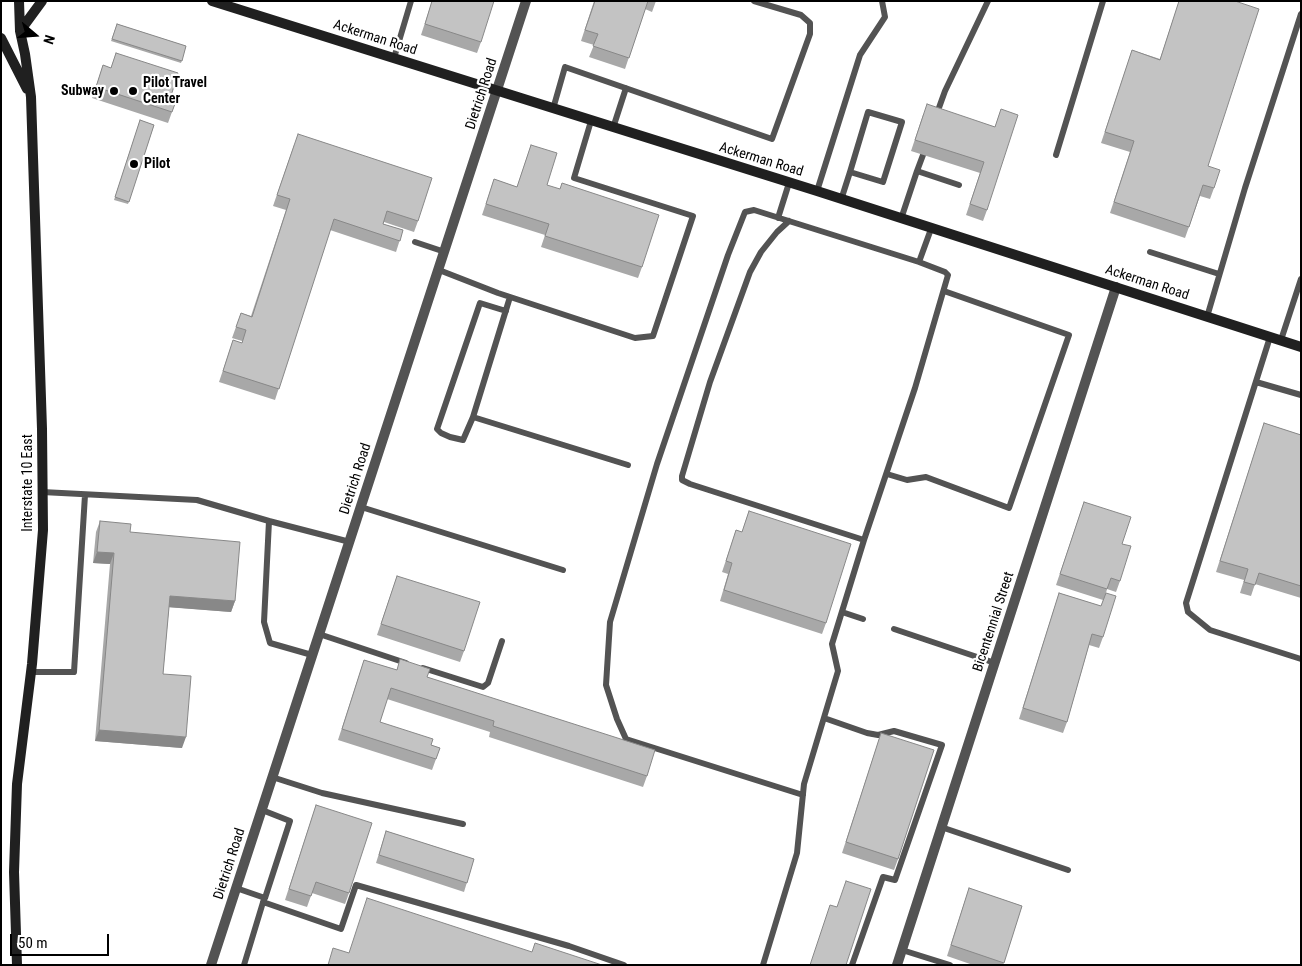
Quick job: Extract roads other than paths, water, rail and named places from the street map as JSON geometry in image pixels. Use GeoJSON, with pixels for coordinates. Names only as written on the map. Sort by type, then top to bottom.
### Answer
{"type":"FeatureCollection","features":[{"type":"Feature","properties":{"kind":"street","name":"Interstate 10 East"},"geometry":{"type":"LineString","coordinates":[[17,965],[14,872],[17,784],[31,672],[43,530],[31,97],[20,31],[19,1]]}},
{"type":"Feature","properties":{"kind":"street"},"geometry":{"type":"LineString","coordinates":[[20,31],[42,1]]}},
{"type":"Feature","properties":{"kind":"street","name":"Ackerman Road"},"geometry":{"type":"LineString","coordinates":[[212,1],[817,191],[1301,347]]}},
{"type":"Feature","properties":{"kind":"street","name":"Dietrich Road"},"geometry":{"type":"LineString","coordinates":[[211,965],[526,1]]}},
{"type":"Feature","properties":{"kind":"street"},"geometry":{"type":"LineString","coordinates":[[1,38],[31,97]]}},
{"type":"Feature","properties":{"kind":"street","name":"Bicentennial Street"},"geometry":{"type":"LineString","coordinates":[[897,965],[1116,287]]}},
{"type":"Feature","properties":{"kind":"lane"},"geometry":{"type":"LineString","coordinates":[[394,58],[411,1]]}},
{"type":"Feature","properties":{"kind":"lane"},"geometry":{"type":"LineString","coordinates":[[553,109],[565,67],[772,139],[810,34],[810,23],[801,15],[754,1]]}},
{"type":"Feature","properties":{"kind":"lane"},"geometry":{"type":"LineString","coordinates":[[817,191],[860,55],[885,17],[882,1]]}},
{"type":"Feature","properties":{"kind":"lane"},"geometry":{"type":"LineString","coordinates":[[935,119],[945,91],[988,1]]}},
{"type":"Feature","properties":{"kind":"lane"},"geometry":{"type":"LineString","coordinates":[[1056,155],[1103,1]]}},
{"type":"Feature","properties":{"kind":"lane"},"geometry":{"type":"LineString","coordinates":[[1206,316],[1301,14]]}},
{"type":"Feature","properties":{"kind":"lane"},"geometry":{"type":"LineString","coordinates":[[613,128],[626,88]]}},
{"type":"Feature","properties":{"kind":"lane"},"geometry":{"type":"LineString","coordinates":[[841,200],[868,112],[902,122],[883,182],[850,172]]}},
{"type":"Feature","properties":{"kind":"lane"},"geometry":{"type":"LineString","coordinates":[[439,270],[510,297],[635,338],[653,336],[693,216],[574,178],[592,121]]}},
{"type":"Feature","properties":{"kind":"lane"},"geometry":{"type":"LineString","coordinates":[[901,219],[923,155]]}},
{"type":"Feature","properties":{"kind":"lane"},"geometry":{"type":"LineString","coordinates":[[917,171],[959,185]]}},
{"type":"Feature","properties":{"kind":"lane"},"geometry":{"type":"LineString","coordinates":[[778,218],[789,183]]}},
{"type":"Feature","properties":{"kind":"lane"},"geometry":{"type":"LineString","coordinates":[[763,965],[797,853],[803,795],[804,784],[838,671],[832,644],[948,278],[945,272],[919,262],[754,210],[745,212],[736,232],[657,464],[610,622],[606,685],[626,739],[803,795]]}},
{"type":"Feature","properties":{"kind":"lane"},"geometry":{"type":"LineString","coordinates":[[789,221],[777,232],[761,252],[750,272],[710,382],[682,480],[864,540]]}},
{"type":"Feature","properties":{"kind":"lane"},"geometry":{"type":"LineString","coordinates":[[919,262],[931,229]]}},
{"type":"Feature","properties":{"kind":"lane"},"geometry":{"type":"LineString","coordinates":[[415,242],[445,252]]}},
{"type":"Feature","properties":{"kind":"lane"},"geometry":{"type":"LineString","coordinates":[[1150,252],[1219,274]]}},
{"type":"Feature","properties":{"kind":"lane"},"geometry":{"type":"LineString","coordinates":[[1281,340],[1300,287],[1301,279]]}},
{"type":"Feature","properties":{"kind":"lane"},"geometry":{"type":"LineString","coordinates":[[887,474],[907,480],[926,477],[1009,508],[1069,335],[944,291]]}},
{"type":"Feature","properties":{"kind":"lane"},"geometry":{"type":"LineString","coordinates":[[506,311],[480,303],[437,429],[450,438],[463,440],[473,417],[506,311],[510,297]]}},
{"type":"Feature","properties":{"kind":"lane"},"geometry":{"type":"LineString","coordinates":[[1270,337],[1186,603],[1188,612],[1210,630],[1301,659]]}},
{"type":"Feature","properties":{"kind":"lane"},"geometry":{"type":"LineString","coordinates":[[1256,382],[1301,395]]}},
{"type":"Feature","properties":{"kind":"lane"},"geometry":{"type":"LineString","coordinates":[[473,417],[628,465]]}},
{"type":"Feature","properties":{"kind":"lane"},"geometry":{"type":"LineString","coordinates":[[42,492],[197,500],[350,542]]}},
{"type":"Feature","properties":{"kind":"lane"},"geometry":{"type":"LineString","coordinates":[[31,672],[74,672],[85,495]]}},
{"type":"Feature","properties":{"kind":"lane"},"geometry":{"type":"LineString","coordinates":[[361,506],[563,570]]}},
{"type":"Feature","properties":{"kind":"lane"},"geometry":{"type":"LineString","coordinates":[[269,521],[264,622],[270,643],[312,655]]}},
{"type":"Feature","properties":{"kind":"lane"},"geometry":{"type":"LineString","coordinates":[[842,612],[862,618]]}},
{"type":"Feature","properties":{"kind":"lane"},"geometry":{"type":"LineString","coordinates":[[894,629],[995,663]]}},
{"type":"Feature","properties":{"kind":"lane"},"geometry":{"type":"LineString","coordinates":[[319,634],[483,687],[488,683],[502,641]]}},
{"type":"Feature","properties":{"kind":"lane"},"geometry":{"type":"LineString","coordinates":[[824,718],[867,733],[878,735],[894,731],[942,745],[895,880],[882,877],[852,965]]}},
{"type":"Feature","properties":{"kind":"lane"},"geometry":{"type":"LineString","coordinates":[[272,777],[322,793],[464,824]]}},
{"type":"Feature","properties":{"kind":"lane"},"geometry":{"type":"LineString","coordinates":[[244,965],[290,821],[262,810]]}},
{"type":"Feature","properties":{"kind":"lane"},"geometry":{"type":"LineString","coordinates":[[941,827],[1068,870]]}},
{"type":"Feature","properties":{"kind":"lane"},"geometry":{"type":"LineString","coordinates":[[236,888],[341,928],[356,885],[569,946],[624,965]]}},
{"type":"Feature","properties":{"kind":"lane"},"geometry":{"type":"LineString","coordinates":[[902,950],[950,965]]}},
{"type":"Feature","properties":{"kind":"place","name":"Subway"},"geometry":{"type":"Point","coordinates":[114,91]}},
{"type":"Feature","properties":{"kind":"place","name":"Pilot Travel Center"},"geometry":{"type":"Point","coordinates":[133,91]}},
{"type":"Feature","properties":{"kind":"place","name":"Pilot"},"geometry":{"type":"Point","coordinates":[134,164]}}]}
